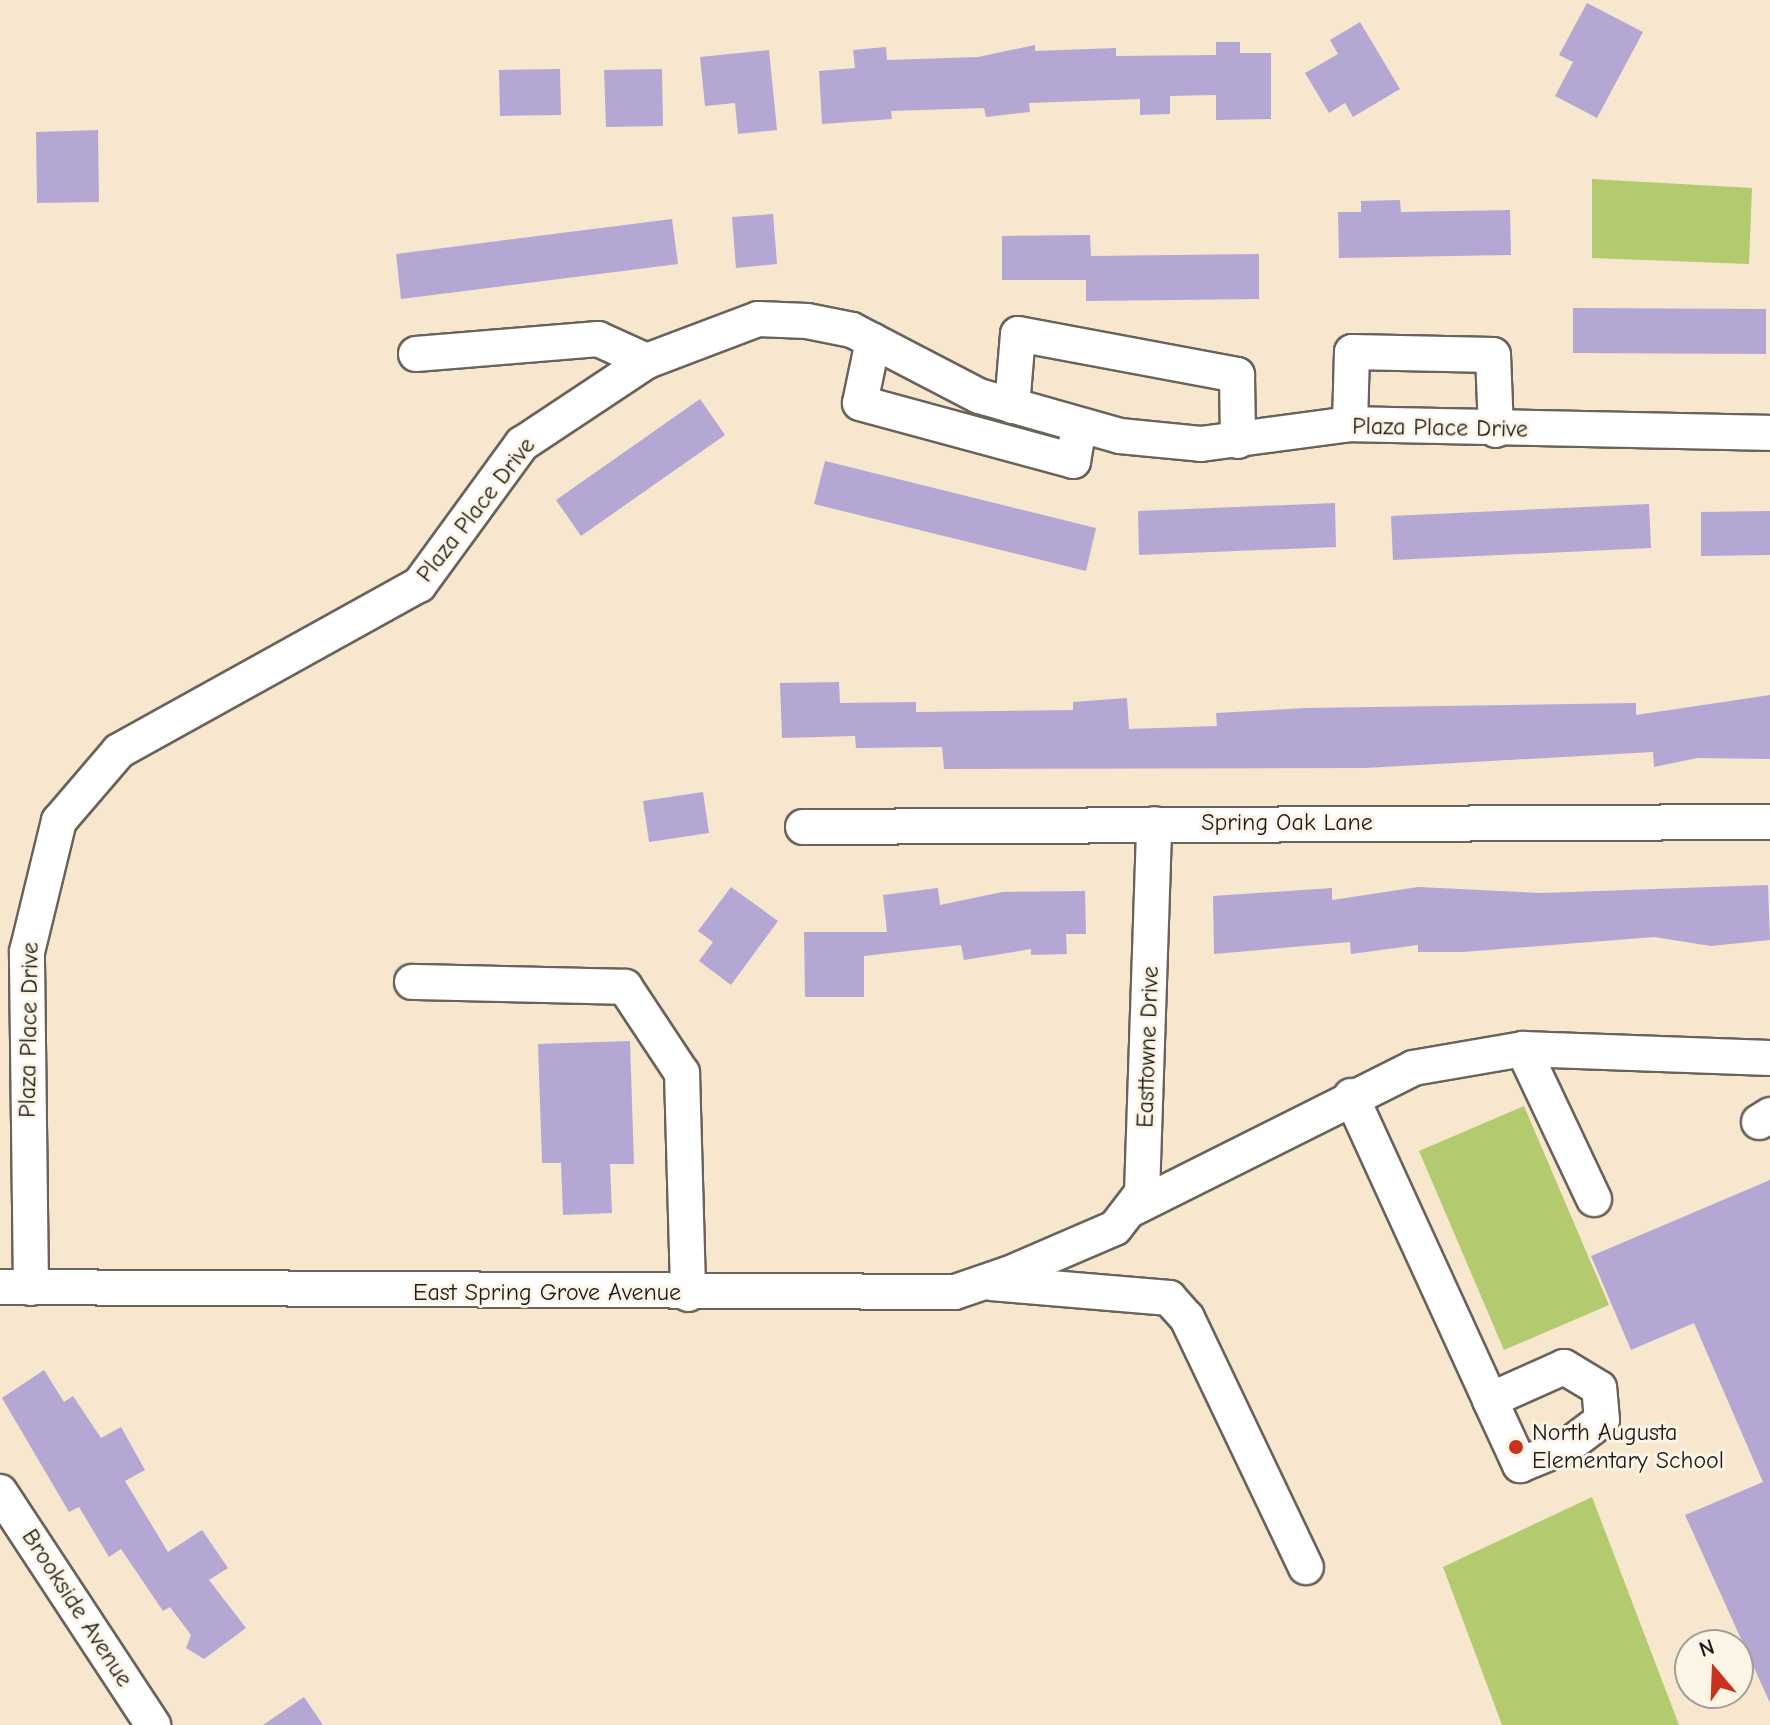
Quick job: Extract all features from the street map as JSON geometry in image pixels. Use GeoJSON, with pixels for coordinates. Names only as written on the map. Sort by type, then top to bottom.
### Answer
{"type":"FeatureCollection","features":[{"type":"Feature","properties":{"kind":"street","name":"Plaza Place Drive"},"geometry":{"type":"LineString","coordinates":[[16,1288],[27,952],[59,821],[119,751],[419,585],[522,444],[647,361],[758,319],[807,321],[873,341],[1012,406],[1079,426],[1161,440],[1238,441],[1350,424],[1496,430],[1770,433]]}},
{"type":"Feature","properties":{"kind":"street"},"geometry":{"type":"LineString","coordinates":[[1012,406],[1018,334],[1237,375],[1238,441]]}},
{"type":"Feature","properties":{"kind":"street"},"geometry":{"type":"LineString","coordinates":[[416,354],[598,339],[647,361]]}},
{"type":"Feature","properties":{"kind":"street"},"geometry":{"type":"LineString","coordinates":[[873,341],[860,403],[1073,461],[1079,426]]}},
{"type":"Feature","properties":{"kind":"street"},"geometry":{"type":"LineString","coordinates":[[1350,424],[1352,352],[1493,355],[1496,430]]}},
{"type":"Feature","properties":{"kind":"street","name":"Spring Oak Lane"},"geometry":{"type":"LineString","coordinates":[[803,827],[1770,822]]}},
{"type":"Feature","properties":{"kind":"street","name":"Easttowne Drive"},"geometry":{"type":"LineString","coordinates":[[1134,1208],[1145,1176],[1154,824]]}},
{"type":"Feature","properties":{"kind":"street"},"geometry":{"type":"LineString","coordinates":[[412,982],[625,987],[682,1073],[688,1294]]}},
{"type":"Feature","properties":{"kind":"street"},"geometry":{"type":"LineString","coordinates":[[1134,1208],[1351,1096],[1413,1068],[1523,1049],[1770,1058]]}},
{"type":"Feature","properties":{"kind":"street"},"geometry":{"type":"LineString","coordinates":[[1523,1049],[1594,1199]]}},
{"type":"Feature","properties":{"kind":"street"},"geometry":{"type":"LineString","coordinates":[[1351,1096],[1490,1400]]}},
{"type":"Feature","properties":{"kind":"street","name":"East Spring Grove Avenue"},"geometry":{"type":"LineString","coordinates":[[16,1288],[688,1294],[955,1292],[1115,1228],[1134,1208]]}},
{"type":"Feature","properties":{"kind":"street"},"geometry":{"type":"LineString","coordinates":[[983,1282],[1169,1298],[1187,1318],[1306,1567]]}},
{"type":"Feature","properties":{"kind":"street","name":"Brookside Avenue"},"geometry":{"type":"LineString","coordinates":[[0,1492],[153,1725]]}},
{"type":"Feature","properties":{"kind":"green space"},"geometry":{"type":"Polygon","coordinates":[[[1592,179],[1752,188],[1749,264],[1592,258],[1592,179]]]}},
{"type":"Feature","properties":{"kind":"green space"},"geometry":{"type":"Polygon","coordinates":[[[1524,1106],[1609,1305],[1504,1350],[1419,1151],[1524,1106]]]}},
{"type":"Feature","properties":{"kind":"green space"},"geometry":{"type":"Polygon","coordinates":[[[1592,1497],[1679,1725],[1502,1725],[1443,1567],[1592,1497]]]}},
{"type":"Feature","properties":{"kind":"building"},"geometry":{"type":"Polygon","coordinates":[[[1587,3],[1643,32],[1597,118],[1555,96],[1573,62],[1559,55],[1587,3]]]}},
{"type":"Feature","properties":{"kind":"building"},"geometry":{"type":"Polygon","coordinates":[[[1360,22],[1400,89],[1353,117],[1345,103],[1329,113],[1305,73],[1338,54],[1330,40],[1360,22]]]}},
{"type":"Feature","properties":{"kind":"building"},"geometry":{"type":"Polygon","coordinates":[[[1216,42],[1240,42],[1240,53],[1271,53],[1271,119],[1216,120],[1216,95],[1170,96],[1170,114],[1140,115],[1140,99],[1029,103],[1030,112],[986,117],[984,108],[891,111],[892,119],[822,124],[819,71],[855,68],[853,50],[886,47],[887,60],[978,57],[1035,45],[1035,51],[1116,48],[1116,56],[1216,55],[1216,42]]]}},
{"type":"Feature","properties":{"kind":"building"},"geometry":{"type":"Polygon","coordinates":[[[769,50],[777,130],[738,134],[735,103],[705,106],[700,57],[769,50]]]}},
{"type":"Feature","properties":{"kind":"building"},"geometry":{"type":"Polygon","coordinates":[[[560,69],[561,115],[500,116],[499,70],[560,69]]]}},
{"type":"Feature","properties":{"kind":"building"},"geometry":{"type":"Polygon","coordinates":[[[662,69],[663,126],[606,127],[604,70],[662,69]]]}},
{"type":"Feature","properties":{"kind":"building"},"geometry":{"type":"Polygon","coordinates":[[[98,130],[99,202],[37,203],[36,132],[98,130]]]}},
{"type":"Feature","properties":{"kind":"building"},"geometry":{"type":"Polygon","coordinates":[[[1400,200],[1401,212],[1510,210],[1511,255],[1339,258],[1338,212],[1361,212],[1361,201],[1400,200]]]}},
{"type":"Feature","properties":{"kind":"building"},"geometry":{"type":"Polygon","coordinates":[[[773,214],[777,264],[736,268],[732,217],[773,214]]]}},
{"type":"Feature","properties":{"kind":"building"},"geometry":{"type":"Polygon","coordinates":[[[672,219],[678,264],[401,299],[396,254],[672,219]]]}},
{"type":"Feature","properties":{"kind":"building"},"geometry":{"type":"Polygon","coordinates":[[[1090,235],[1091,256],[1259,254],[1259,299],[1086,301],[1086,280],[1002,280],[1002,236],[1090,235]]]}},
{"type":"Feature","properties":{"kind":"building"},"geometry":{"type":"Polygon","coordinates":[[[1573,308],[1766,309],[1766,354],[1573,353],[1573,308]]]}},
{"type":"Feature","properties":{"kind":"building"},"geometry":{"type":"Polygon","coordinates":[[[700,399],[725,435],[581,536],[556,500],[700,399]]]}},
{"type":"Feature","properties":{"kind":"building"},"geometry":{"type":"Polygon","coordinates":[[[825,461],[1096,528],[1086,571],[814,504],[825,461]]]}},
{"type":"Feature","properties":{"kind":"building"},"geometry":{"type":"Polygon","coordinates":[[[1335,503],[1336,547],[1139,555],[1138,511],[1335,503]]]}},
{"type":"Feature","properties":{"kind":"building"},"geometry":{"type":"Polygon","coordinates":[[[1649,504],[1651,548],[1393,560],[1391,516],[1649,504]]]}},
{"type":"Feature","properties":{"kind":"building"},"geometry":{"type":"Polygon","coordinates":[[[1770,511],[1770,555],[1701,556],[1701,512],[1770,511]]]}},
{"type":"Feature","properties":{"kind":"building"},"geometry":{"type":"Polygon","coordinates":[[[839,682],[840,703],[916,702],[916,712],[1073,710],[1073,702],[1127,698],[1129,729],[1217,726],[1216,713],[1306,708],[1636,703],[1636,715],[1770,695],[1770,759],[1697,758],[1654,767],[1653,752],[1365,768],[944,769],[942,747],[856,748],[855,736],[782,738],[780,683],[839,682]]]}},
{"type":"Feature","properties":{"kind":"building"},"geometry":{"type":"Polygon","coordinates":[[[703,792],[709,833],[649,842],[643,801],[703,792]]]}},
{"type":"Feature","properties":{"kind":"building"},"geometry":{"type":"Polygon","coordinates":[[[1768,885],[1770,940],[1711,946],[1654,937],[1463,952],[1418,952],[1418,945],[1351,954],[1350,942],[1214,954],[1213,896],[1332,888],[1332,900],[1418,887],[1542,893],[1768,885]]]}},
{"type":"Feature","properties":{"kind":"building"},"geometry":{"type":"Polygon","coordinates":[[[731,887],[778,921],[731,985],[699,961],[713,942],[698,931],[731,887]]]}},
{"type":"Feature","properties":{"kind":"building"},"geometry":{"type":"Polygon","coordinates":[[[938,888],[940,905],[1002,892],[1085,891],[1086,934],[1066,934],[1067,954],[1031,955],[1031,949],[964,960],[961,945],[864,956],[864,997],[805,997],[804,932],[887,932],[883,895],[938,888]]]}},
{"type":"Feature","properties":{"kind":"building"},"geometry":{"type":"Polygon","coordinates":[[[630,1041],[634,1164],[610,1164],[612,1213],[563,1215],[561,1163],[542,1163],[538,1044],[630,1041]]]}},
{"type":"Feature","properties":{"kind":"building"},"geometry":{"type":"Polygon","coordinates":[[[1770,1180],[1770,1703],[1754,1668],[1754,1629],[1737,1629],[1685,1515],[1763,1482],[1694,1323],[1631,1350],[1591,1256],[1770,1180]]]}},
{"type":"Feature","properties":{"kind":"building"},"geometry":{"type":"Polygon","coordinates":[[[44,1370],[64,1402],[73,1396],[101,1438],[121,1427],[145,1470],[125,1481],[168,1552],[202,1530],[228,1568],[209,1580],[246,1628],[204,1659],[186,1648],[191,1635],[170,1607],[163,1611],[121,1549],[109,1557],[79,1507],[69,1512],[2,1398],[44,1370]]]}},
{"type":"Feature","properties":{"kind":"building"},"geometry":{"type":"Polygon","coordinates":[[[304,1697],[323,1725],[263,1725],[304,1697]]]}},
{"type":"Feature","properties":{"kind":"place","name":"North Augusta Elementary School"},"geometry":{"type":"Point","coordinates":[1516,1447]}}]}
